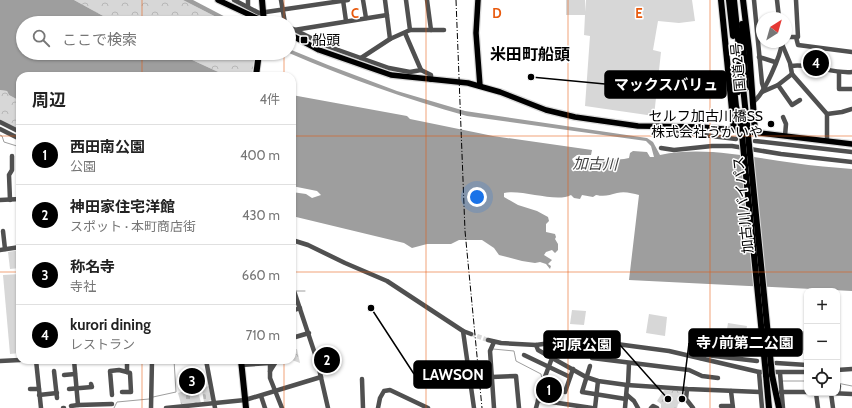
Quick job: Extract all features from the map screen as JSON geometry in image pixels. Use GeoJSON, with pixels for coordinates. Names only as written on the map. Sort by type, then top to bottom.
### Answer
{"type":"FeatureCollection","features":[{"type":"Feature","properties":{"kind":"highway"},"geometry":{"type":"LineString","coordinates":[[262,0],[264,16]]}},
{"type":"Feature","properties":{"kind":"highway"},"geometry":{"type":"LineString","coordinates":[[723,0],[736,106],[744,125]]}},
{"type":"Feature","properties":{"kind":"highway","name":"国道2号"},"geometry":{"type":"LineString","coordinates":[[723,0],[734,130]]}},
{"type":"Feature","properties":{"kind":"highway","name":"加古川バイパス"},"geometry":{"type":"LineString","coordinates":[[730,0],[775,408]]}},
{"type":"Feature","properties":{"kind":"highway","name":"加古川バイパス"},"geometry":{"type":"LineString","coordinates":[[734,0],[769,408]]}},
{"type":"Feature","properties":{"kind":"highway"},"geometry":{"type":"LineString","coordinates":[[742,0],[745,54],[744,125]]}},
{"type":"Feature","properties":{"kind":"highway","name":"国道2号"},"geometry":{"type":"LineString","coordinates":[[742,0],[749,49],[756,132]]}},
{"type":"Feature","properties":{"kind":"highway"},"geometry":{"type":"LineString","coordinates":[[257,72],[258,60]]}},
{"type":"Feature","properties":{"kind":"highway"},"geometry":{"type":"LineString","coordinates":[[241,364],[246,408]]}},
{"type":"Feature","properties":{"kind":"highway"},"geometry":{"type":"LineString","coordinates":[[772,375],[779,408]]}},
{"type":"Feature","properties":{"kind":"highway"},"geometry":{"type":"LineString","coordinates":[[766,408],[768,393]]}},
{"type":"Feature","properties":{"kind":"main road"},"geometry":{"type":"LineString","coordinates":[[218,0],[252,16]]}},
{"type":"Feature","properties":{"kind":"main road"},"geometry":{"type":"LineString","coordinates":[[478,0],[476,33],[480,86]]}},
{"type":"Feature","properties":{"kind":"main road"},"geometry":{"type":"LineString","coordinates":[[296,34],[319,50],[360,66],[391,75],[480,86],[546,110],[638,126],[701,127],[852,144]]}},
{"type":"Feature","properties":{"kind":"street"},"geometry":{"type":"LineString","coordinates":[[234,0],[259,13],[344,0],[346,21]]}},
{"type":"Feature","properties":{"kind":"street"},"geometry":{"type":"LineString","coordinates":[[248,0],[248,7]]}},
{"type":"Feature","properties":{"kind":"street"},"geometry":{"type":"LineString","coordinates":[[281,0],[284,16]]}},
{"type":"Feature","properties":{"kind":"street"},"geometry":{"type":"LineString","coordinates":[[363,0],[366,18]]}},
{"type":"Feature","properties":{"kind":"street"},"geometry":{"type":"LineString","coordinates":[[385,0],[390,39]]}},
{"type":"Feature","properties":{"kind":"street"},"geometry":{"type":"LineString","coordinates":[[406,0],[410,30]]}},
{"type":"Feature","properties":{"kind":"street"},"geometry":{"type":"LineString","coordinates":[[427,0],[431,30]]}},
{"type":"Feature","properties":{"kind":"street"},"geometry":{"type":"LineString","coordinates":[[754,0],[763,90]]}},
{"type":"Feature","properties":{"kind":"street"},"geometry":{"type":"LineString","coordinates":[[777,0],[779,12]]}},
{"type":"Feature","properties":{"kind":"street"},"geometry":{"type":"LineString","coordinates":[[796,0],[798,36]]}},
{"type":"Feature","properties":{"kind":"street"},"geometry":{"type":"LineString","coordinates":[[296,29],[387,15]]}},
{"type":"Feature","properties":{"kind":"street"},"geometry":{"type":"LineString","coordinates":[[361,58],[390,39],[410,30],[444,30]]}},
{"type":"Feature","properties":{"kind":"street"},"geometry":{"type":"LineString","coordinates":[[296,32],[327,46],[389,68],[408,72],[421,70],[431,75],[431,80]]}},
{"type":"Feature","properties":{"kind":"street"},"geometry":{"type":"LineString","coordinates":[[405,33],[421,70]]}},
{"type":"Feature","properties":{"kind":"street"},"geometry":{"type":"LineString","coordinates":[[792,37],[796,37],[798,45],[852,52]]}},
{"type":"Feature","properties":{"kind":"street"},"geometry":{"type":"LineString","coordinates":[[753,102],[769,80],[780,48]]}},
{"type":"Feature","properties":{"kind":"street"},"geometry":{"type":"LineString","coordinates":[[784,48],[791,66],[792,74],[827,114],[827,141]]}},
{"type":"Feature","properties":{"kind":"street"},"geometry":{"type":"LineString","coordinates":[[759,57],[775,62]]}},
{"type":"Feature","properties":{"kind":"street"},"geometry":{"type":"LineString","coordinates":[[791,66],[814,67],[840,73],[852,72]]}},
{"type":"Feature","properties":{"kind":"street"},"geometry":{"type":"LineString","coordinates":[[840,73],[840,89],[852,89]]}},
{"type":"Feature","properties":{"kind":"street"},"geometry":{"type":"LineString","coordinates":[[763,90],[778,85],[792,74]]}},
{"type":"Feature","properties":{"kind":"street"},"geometry":{"type":"LineString","coordinates":[[778,85],[792,105],[800,100]]}},
{"type":"Feature","properties":{"kind":"street"},"geometry":{"type":"LineString","coordinates":[[827,114],[852,109]]}},
{"type":"Feature","properties":{"kind":"street"},"geometry":{"type":"LineString","coordinates":[[783,117],[786,124],[785,136]]}},
{"type":"Feature","properties":{"kind":"street"},"geometry":{"type":"LineString","coordinates":[[0,122],[16,130]]}},
{"type":"Feature","properties":{"kind":"street"},"geometry":{"type":"LineString","coordinates":[[666,127],[670,131],[736,138]]}},
{"type":"Feature","properties":{"kind":"street"},"geometry":{"type":"LineString","coordinates":[[0,129],[16,137]]}},
{"type":"Feature","properties":{"kind":"street"},"geometry":{"type":"LineString","coordinates":[[755,141],[852,152]]}},
{"type":"Feature","properties":{"kind":"street"},"geometry":{"type":"LineString","coordinates":[[661,148],[674,150],[712,146],[732,146],[781,154],[852,162]]}},
{"type":"Feature","properties":{"kind":"street"},"geometry":{"type":"LineString","coordinates":[[10,200],[9,175],[12,170],[12,156]]}},
{"type":"Feature","properties":{"kind":"street"},"geometry":{"type":"LineString","coordinates":[[0,200],[16,199]]}},
{"type":"Feature","properties":{"kind":"street"},"geometry":{"type":"LineString","coordinates":[[3,231],[2,250],[16,248]]}},
{"type":"Feature","properties":{"kind":"street"},"geometry":{"type":"LineString","coordinates":[[296,241],[314,247],[345,263],[387,281],[463,331],[471,334]]}},
{"type":"Feature","properties":{"kind":"street"},"geometry":{"type":"LineString","coordinates":[[296,296],[309,333],[328,408]]}},
{"type":"Feature","properties":{"kind":"street"},"geometry":{"type":"LineString","coordinates":[[296,310],[300,308]]}},
{"type":"Feature","properties":{"kind":"street"},"geometry":{"type":"LineString","coordinates":[[463,331],[474,408]]}},
{"type":"Feature","properties":{"kind":"street"},"geometry":{"type":"LineString","coordinates":[[296,337],[309,333]]}},
{"type":"Feature","properties":{"kind":"street"},"geometry":{"type":"LineString","coordinates":[[488,340],[494,342],[536,345],[579,339],[669,351],[759,372],[804,372]]}},
{"type":"Feature","properties":{"kind":"street"},"geometry":{"type":"LineString","coordinates":[[494,342],[490,351],[494,408]]}},
{"type":"Feature","properties":{"kind":"street"},"geometry":{"type":"LineString","coordinates":[[536,345],[538,350],[586,377],[598,381],[687,390],[760,392]]}},
{"type":"Feature","properties":{"kind":"street"},"geometry":{"type":"LineString","coordinates":[[545,354],[550,349],[588,348]]}},
{"type":"Feature","properties":{"kind":"street"},"geometry":{"type":"LineString","coordinates":[[524,355],[570,378]]}},
{"type":"Feature","properties":{"kind":"street"},"geometry":{"type":"LineString","coordinates":[[701,358],[706,355],[757,361]]}},
{"type":"Feature","properties":{"kind":"street"},"geometry":{"type":"LineString","coordinates":[[536,408],[543,382],[552,358]]}},
{"type":"Feature","properties":{"kind":"street"},"geometry":{"type":"LineString","coordinates":[[0,361],[16,360]]}},
{"type":"Feature","properties":{"kind":"street"},"geometry":{"type":"LineString","coordinates":[[638,408],[634,401],[627,397],[582,392],[591,360],[677,367],[689,370],[702,376],[714,376]]}},
{"type":"Feature","properties":{"kind":"street"},"geometry":{"type":"LineString","coordinates":[[626,408],[629,363]]}},
{"type":"Feature","properties":{"kind":"street"},"geometry":{"type":"LineString","coordinates":[[776,363],[804,364]]}},
{"type":"Feature","properties":{"kind":"street"},"geometry":{"type":"LineString","coordinates":[[36,364],[41,408]]}},
{"type":"Feature","properties":{"kind":"street"},"geometry":{"type":"LineString","coordinates":[[74,364],[78,405]]}},
{"type":"Feature","properties":{"kind":"street"},"geometry":{"type":"LineString","coordinates":[[127,364],[127,372]]}},
{"type":"Feature","properties":{"kind":"street"},"geometry":{"type":"LineString","coordinates":[[150,408],[152,364]]}},
{"type":"Feature","properties":{"kind":"street"},"geometry":{"type":"LineString","coordinates":[[207,364],[214,406]]}},
{"type":"Feature","properties":{"kind":"street"},"geometry":{"type":"LineString","coordinates":[[270,364],[274,392],[282,408]]}},
{"type":"Feature","properties":{"kind":"street"},"geometry":{"type":"LineString","coordinates":[[270,371],[274,364]]}},
{"type":"Feature","properties":{"kind":"street"},"geometry":{"type":"LineString","coordinates":[[840,366],[851,368]]}},
{"type":"Feature","properties":{"kind":"street"},"geometry":{"type":"LineString","coordinates":[[840,370],[851,368]]}},
{"type":"Feature","properties":{"kind":"street"},"geometry":{"type":"LineString","coordinates":[[543,382],[565,392],[573,369]]}},
{"type":"Feature","properties":{"kind":"street"},"geometry":{"type":"LineString","coordinates":[[71,406],[111,406],[113,394],[108,372],[119,370],[130,373],[131,392],[122,392]]}},
{"type":"Feature","properties":{"kind":"street"},"geometry":{"type":"LineString","coordinates":[[40,395],[57,396],[54,371]]}},
{"type":"Feature","properties":{"kind":"street"},"geometry":{"type":"LineString","coordinates":[[759,372],[762,408]]}},
{"type":"Feature","properties":{"kind":"street"},"geometry":{"type":"LineString","coordinates":[[780,373],[783,408]]}},
{"type":"Feature","properties":{"kind":"street"},"geometry":{"type":"LineString","coordinates":[[64,375],[75,374]]}},
{"type":"Feature","properties":{"kind":"street"},"geometry":{"type":"LineString","coordinates":[[492,377],[516,376],[519,408]]}},
{"type":"Feature","properties":{"kind":"street"},"geometry":{"type":"LineString","coordinates":[[166,408],[214,406],[245,400],[321,377]]}},
{"type":"Feature","properties":{"kind":"street"},"geometry":{"type":"LineString","coordinates":[[362,380],[363,408]]}},
{"type":"Feature","properties":{"kind":"street"},"geometry":{"type":"LineString","coordinates":[[595,408],[598,381]]}},
{"type":"Feature","properties":{"kind":"street"},"geometry":{"type":"LineString","coordinates":[[69,389],[92,387],[91,384]]}},
{"type":"Feature","properties":{"kind":"street"},"geometry":{"type":"LineString","coordinates":[[30,390],[39,389]]}},
{"type":"Feature","properties":{"kind":"street"},"geometry":{"type":"LineString","coordinates":[[378,408],[381,394],[384,391],[390,390],[428,408]]}},
{"type":"Feature","properties":{"kind":"street"},"geometry":{"type":"LineString","coordinates":[[686,408],[692,406],[686,399],[687,390]]}},
{"type":"Feature","properties":{"kind":"street"},"geometry":{"type":"LineString","coordinates":[[721,406],[733,407],[732,391]]}},
{"type":"Feature","properties":{"kind":"street"},"geometry":{"type":"LineString","coordinates":[[781,392],[804,392]]}},
{"type":"Feature","properties":{"kind":"street"},"geometry":{"type":"LineString","coordinates":[[840,393],[852,394]]}},
{"type":"Feature","properties":{"kind":"street"},"geometry":{"type":"LineString","coordinates":[[261,396],[265,408]]}},
{"type":"Feature","properties":{"kind":"street"},"geometry":{"type":"LineString","coordinates":[[816,396],[818,408]]}},
{"type":"Feature","properties":{"kind":"street"},"geometry":{"type":"LineString","coordinates":[[831,396],[833,408]]}},
{"type":"Feature","properties":{"kind":"street"},"geometry":{"type":"LineString","coordinates":[[538,400],[559,406],[592,408]]}},
{"type":"Feature","properties":{"kind":"street"},"geometry":{"type":"LineString","coordinates":[[651,408],[653,406],[657,408]]}},
{"type":"Feature","properties":{"kind":"green space"},"geometry":{"type":"Polygon","coordinates":[[[74,0],[183,0],[214,16],[103,16],[74,0]]]}},
{"type":"Feature","properties":{"kind":"green space"},"geometry":{"type":"Polygon","coordinates":[[[566,0],[585,0],[585,12],[586,0],[692,0],[695,21],[679,23],[658,21],[653,50],[661,52],[654,116],[585,106],[590,36],[584,35],[585,15],[566,15],[566,0]]]}},
{"type":"Feature","properties":{"kind":"green space"},"geometry":{"type":"Polygon","coordinates":[[[192,60],[254,60],[253,72],[218,72],[192,60]]]}},
{"type":"Feature","properties":{"kind":"green space"},"geometry":{"type":"Polygon","coordinates":[[[0,90],[7,91],[9,95],[16,99],[16,129],[0,121],[0,90]]]}},
{"type":"Feature","properties":{"kind":"green space"},"geometry":{"type":"Polygon","coordinates":[[[16,251],[16,268],[10,269],[8,252],[16,251]]]}},
{"type":"Feature","properties":{"kind":"green space"},"geometry":{"type":"Polygon","coordinates":[[[16,274],[16,353],[10,354],[3,275],[16,274]]]}},
{"type":"Feature","properties":{"kind":"green space"},"geometry":{"type":"Polygon","coordinates":[[[572,310],[586,311],[584,325],[570,324],[572,310]]]}},
{"type":"Feature","properties":{"kind":"green space"},"geometry":{"type":"Polygon","coordinates":[[[649,314],[667,317],[665,336],[646,333],[649,314]]]}},
{"type":"Feature","properties":{"kind":"green space"},"geometry":{"type":"Polygon","coordinates":[[[728,323],[747,326],[744,345],[725,342],[728,323]]]}},
{"type":"Feature","properties":{"kind":"green space"},"geometry":{"type":"Polygon","coordinates":[[[797,330],[804,331],[804,350],[795,349],[797,330]]]}},
{"type":"Feature","properties":{"kind":"green space"},"geometry":{"type":"Polygon","coordinates":[[[296,349],[297,349],[300,363],[296,362],[296,349]]]}},
{"type":"Feature","properties":{"kind":"green space"},"geometry":{"type":"Polygon","coordinates":[[[543,384],[564,394],[543,391],[543,384]]]}},
{"type":"Feature","properties":{"kind":"green space"},"geometry":{"type":"Polygon","coordinates":[[[209,386],[212,400],[204,402],[202,388],[209,386]]]}},
{"type":"Feature","properties":{"kind":"green space"},"geometry":{"type":"Polygon","coordinates":[[[188,390],[198,391],[201,403],[181,404],[178,393],[188,390]]]}},
{"type":"Feature","properties":{"kind":"green space"},"geometry":{"type":"Polygon","coordinates":[[[664,390],[682,390],[685,400],[678,404],[677,408],[661,408],[661,404],[657,401],[664,390]]]}},
{"type":"Feature","properties":{"kind":"water"},"geometry":{"type":"Polygon","coordinates":[[[0,0],[74,0],[103,16],[16,16],[16,60],[192,60],[218,72],[16,72],[16,99],[9,95],[7,91],[0,90],[0,0]]]}},
{"type":"Feature","properties":{"kind":"water"},"geometry":{"type":"Polygon","coordinates":[[[183,0],[193,0],[224,16],[214,16],[183,0]]]}},
{"type":"Feature","properties":{"kind":"water","name":"加古川"},"geometry":{"type":"Polygon","coordinates":[[[296,52],[397,91],[465,111],[647,138],[653,142],[660,155],[693,152],[727,153],[808,165],[852,169],[852,291],[840,290],[840,288],[804,289],[629,280],[639,195],[628,192],[620,192],[604,196],[596,195],[593,197],[582,195],[580,199],[574,198],[571,195],[557,198],[511,192],[504,193],[504,197],[518,205],[537,211],[548,217],[549,221],[546,224],[546,232],[555,234],[555,239],[558,244],[558,250],[555,253],[552,250],[546,252],[544,255],[552,260],[548,264],[551,266],[550,269],[546,264],[540,262],[535,263],[522,261],[499,255],[494,248],[482,240],[459,240],[451,244],[427,244],[412,248],[404,243],[296,217],[296,193],[306,194],[312,198],[321,195],[317,191],[296,187],[296,96],[407,116],[410,119],[493,136],[592,150],[591,155],[577,155],[572,159],[574,163],[629,158],[630,153],[633,151],[647,152],[650,157],[654,157],[651,146],[646,141],[467,116],[377,88],[296,56],[296,52]]]}},
{"type":"Feature","properties":{"kind":"waterway"},"geometry":{"type":"LineString","coordinates":[[0,135],[2,136],[4,142],[16,146]]}},
{"type":"Feature","properties":{"kind":"waterway"},"geometry":{"type":"LineString","coordinates":[[297,291],[305,291]]}},
{"type":"Feature","properties":{"kind":"waterway"},"geometry":{"type":"LineString","coordinates":[[493,349],[514,351],[516,361],[541,374],[542,379]]}},
{"type":"Feature","properties":{"kind":"waterway"},"geometry":{"type":"LineString","coordinates":[[153,397],[176,392],[174,364]]}},
{"type":"Feature","properties":{"kind":"waterway"},"geometry":{"type":"LineString","coordinates":[[783,381],[804,381]]}},
{"type":"Feature","properties":{"kind":"waterway"},"geometry":{"type":"LineString","coordinates":[[840,384],[852,386]]}},
{"type":"Feature","properties":{"kind":"waterway"},"geometry":{"type":"LineString","coordinates":[[114,408],[117,402],[149,399]]}},
{"type":"Feature","properties":{"kind":"tunnel"},"geometry":{"type":"LineString","coordinates":[[471,334],[488,340]]}},
{"type":"Feature","properties":{"kind":"railway"},"geometry":{"type":"LineString","coordinates":[[456,0],[465,231],[482,408]]}},
{"type":"Feature","properties":{"kind":"place","name":"船頭"},"geometry":{"type":"Point","coordinates":[304,40]}},
{"type":"Feature","properties":{"kind":"place","name":"kurori dining"},"geometry":{"type":"Point","coordinates":[816,63]}},
{"type":"Feature","properties":{"kind":"place","name":"マックスバリュ"},"geometry":{"type":"Point","coordinates":[531,77]}},
{"type":"Feature","properties":{"kind":"place","name":"セルフ加古川橋SS 株式会社うかいや"},"geometry":{"type":"Point","coordinates":[771,124]}},
{"type":"Feature","properties":{"kind":"place","name":"LAWSON"},"geometry":{"type":"Point","coordinates":[371,308]}},
{"type":"Feature","properties":{"kind":"place","name":"神田家住宅洋館"},"geometry":{"type":"Point","coordinates":[327,360]}},
{"type":"Feature","properties":{"kind":"place","name":"称名寺"},"geometry":{"type":"Point","coordinates":[192,381]}},
{"type":"Feature","properties":{"kind":"place","name":"西田南公園"},"geometry":{"type":"Point","coordinates":[549,390]}},
{"type":"Feature","properties":{"kind":"place","name":"河原公園"},"geometry":{"type":"Point","coordinates":[668,399]}},
{"type":"Feature","properties":{"kind":"place","name":"寺ﾉ前第二公園"},"geometry":{"type":"Point","coordinates":[682,399]}},
{"type":"Feature","properties":{"kind":"district","name":"米田町船頭"},"geometry":{"type":"Point","coordinates":[530,54]}}]}
